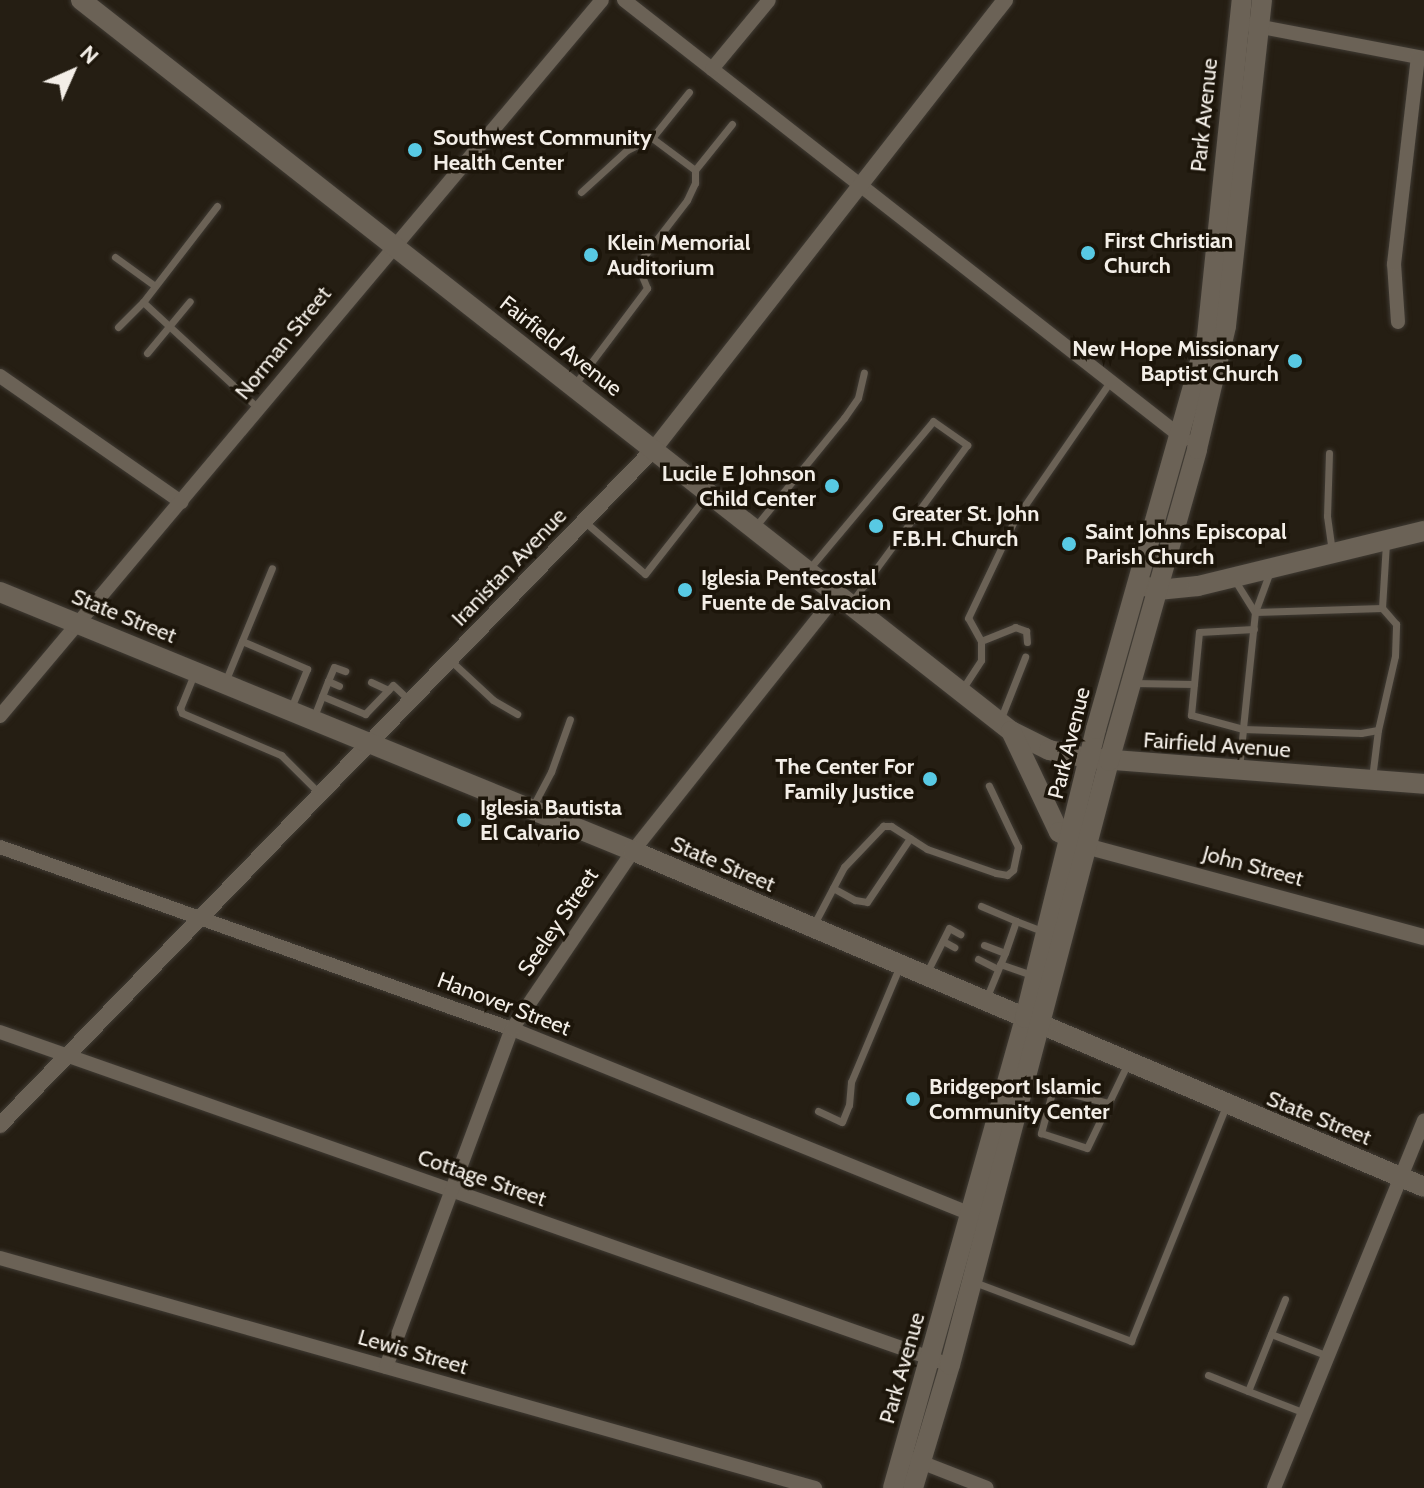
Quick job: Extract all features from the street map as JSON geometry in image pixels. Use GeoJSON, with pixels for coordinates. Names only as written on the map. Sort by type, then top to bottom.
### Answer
{"type":"FeatureCollection","features":[{"type":"Feature","properties":{"kind":"main road","name":"Fairfield Avenue"},"geometry":{"type":"LineString","coordinates":[[81,0],[1005,728],[1049,750],[1098,759],[1424,784]]}},
{"type":"Feature","properties":{"kind":"main road","name":"Park Avenue"},"geometry":{"type":"LineString","coordinates":[[1098,759],[1131,682],[1197,449],[1226,326],[1249,24],[1242,0]]}},
{"type":"Feature","properties":{"kind":"main road","name":"Park Avenue"},"geometry":{"type":"LineString","coordinates":[[913,1488],[912,1458],[930,1358],[977,1216],[1032,1022],[1078,843],[1137,583],[1207,336],[1249,24],[1262,0]]}},
{"type":"Feature","properties":{"kind":"main road"},"geometry":{"type":"LineString","coordinates":[[1137,583],[1158,590],[1233,577],[1424,531]]}},
{"type":"Feature","properties":{"kind":"main road","name":"State Street"},"geometry":{"type":"LineString","coordinates":[[0,592],[633,851],[1226,1106],[1424,1187]]}},
{"type":"Feature","properties":{"kind":"main road","name":"Fairfield Avenue"},"geometry":{"type":"LineString","coordinates":[[1005,728],[1059,832],[1078,843]]}},
{"type":"Feature","properties":{"kind":"main road","name":"Park Avenue"},"geometry":{"type":"LineString","coordinates":[[1032,1022],[1035,976],[1046,932],[1078,843]]}},
{"type":"Feature","properties":{"kind":"main road","name":"Park Avenue"},"geometry":{"type":"LineString","coordinates":[[893,1488],[912,1458],[950,1365],[971,1281],[977,1216]]}},
{"type":"Feature","properties":{"kind":"street","name":"Norman Street"},"geometry":{"type":"LineString","coordinates":[[0,716],[602,0]]}},
{"type":"Feature","properties":{"kind":"street"},"geometry":{"type":"LineString","coordinates":[[624,0],[1197,449]]}},
{"type":"Feature","properties":{"kind":"street"},"geometry":{"type":"LineString","coordinates":[[712,69],[769,0]]}},
{"type":"Feature","properties":{"kind":"street","name":"Iranistan Avenue"},"geometry":{"type":"LineString","coordinates":[[0,1125],[654,449],[1005,0]]}},
{"type":"Feature","properties":{"kind":"street"},"geometry":{"type":"LineString","coordinates":[[1249,24],[1421,58],[1394,264],[1398,322]]}},
{"type":"Feature","properties":{"kind":"street"},"geometry":{"type":"LineString","coordinates":[[0,376],[181,502]]}},
{"type":"Feature","properties":{"kind":"street","name":"Seeley Street"},"geometry":{"type":"LineString","coordinates":[[386,1367],[512,1029],[633,851],[842,600]]}},
{"type":"Feature","properties":{"kind":"street","name":"John Street"},"geometry":{"type":"LineString","coordinates":[[1078,843],[1424,937]]}},
{"type":"Feature","properties":{"kind":"street","name":"Hanover Street"},"geometry":{"type":"LineString","coordinates":[[0,847],[203,916],[512,1029],[977,1216]]}},
{"type":"Feature","properties":{"kind":"street","name":"Cottage Street"},"geometry":{"type":"LineString","coordinates":[[0,1032],[950,1365]]}},
{"type":"Feature","properties":{"kind":"street"},"geometry":{"type":"LineString","coordinates":[[1274,1488],[1424,1120]]}},
{"type":"Feature","properties":{"kind":"street","name":"Lewis Street"},"geometry":{"type":"LineString","coordinates":[[0,1258],[815,1488]]}},
{"type":"Feature","properties":{"kind":"street"},"geometry":{"type":"LineString","coordinates":[[912,1458],[987,1488]]}},
{"type":"Feature","properties":{"kind":"lane"},"geometry":{"type":"LineString","coordinates":[[581,192],[627,150],[652,138],[689,92]]}},
{"type":"Feature","properties":{"kind":"lane"},"geometry":{"type":"LineString","coordinates":[[573,386],[647,288],[637,265],[687,200],[695,183],[695,170],[732,124]]}},
{"type":"Feature","properties":{"kind":"lane"},"geometry":{"type":"LineString","coordinates":[[652,138],[695,170]]}},
{"type":"Feature","properties":{"kind":"lane"},"geometry":{"type":"LineString","coordinates":[[118,327],[143,302],[217,206]]}},
{"type":"Feature","properties":{"kind":"lane"},"geometry":{"type":"LineString","coordinates":[[115,257],[155,286]]}},
{"type":"Feature","properties":{"kind":"lane"},"geometry":{"type":"LineString","coordinates":[[147,353],[172,327],[190,301]]}},
{"type":"Feature","properties":{"kind":"lane"},"geometry":{"type":"LineString","coordinates":[[143,302],[258,408]]}},
{"type":"Feature","properties":{"kind":"lane"},"geometry":{"type":"LineString","coordinates":[[753,529],[844,418],[858,398],[864,373]]}},
{"type":"Feature","properties":{"kind":"lane"},"geometry":{"type":"LineString","coordinates":[[959,693],[981,660],[981,641],[968,618],[1014,521],[1111,381]]}},
{"type":"Feature","properties":{"kind":"lane"},"geometry":{"type":"LineString","coordinates":[[807,572],[933,421],[967,445],[842,600]]}},
{"type":"Feature","properties":{"kind":"lane"},"geometry":{"type":"LineString","coordinates":[[1329,453],[1327,516],[1333,553]]}},
{"type":"Feature","properties":{"kind":"lane"},"geometry":{"type":"LineString","coordinates":[[584,521],[645,574],[709,493]]}},
{"type":"Feature","properties":{"kind":"lane"},"geometry":{"type":"LineString","coordinates":[[1372,781],[1378,730],[1395,656],[1396,624],[1382,608],[1386,540]]}},
{"type":"Feature","properties":{"kind":"lane"},"geometry":{"type":"LineString","coordinates":[[224,684],[272,568]]}},
{"type":"Feature","properties":{"kind":"lane"},"geometry":{"type":"LineString","coordinates":[[1238,770],[1255,612],[1272,568]]}},
{"type":"Feature","properties":{"kind":"lane"},"geometry":{"type":"LineString","coordinates":[[1233,577],[1255,612]]}},
{"type":"Feature","properties":{"kind":"lane"},"geometry":{"type":"LineString","coordinates":[[1255,612],[1382,608]]}},
{"type":"Feature","properties":{"kind":"lane"},"geometry":{"type":"LineString","coordinates":[[981,641],[1015,627],[1026,631],[1027,642]]}},
{"type":"Feature","properties":{"kind":"lane"},"geometry":{"type":"LineString","coordinates":[[1254,629],[1199,632],[1191,715],[1243,729],[1361,733],[1378,730]]}},
{"type":"Feature","properties":{"kind":"lane"},"geometry":{"type":"LineString","coordinates":[[242,641],[307,669],[290,712]]}},
{"type":"Feature","properties":{"kind":"lane"},"geometry":{"type":"LineString","coordinates":[[1005,728],[1025,657]]}},
{"type":"Feature","properties":{"kind":"lane"},"geometry":{"type":"LineString","coordinates":[[450,660],[493,700],[517,714]]}},
{"type":"Feature","properties":{"kind":"lane"},"geometry":{"type":"LineString","coordinates":[[312,721],[334,667],[345,671]]}},
{"type":"Feature","properties":{"kind":"lane"},"geometry":{"type":"LineString","coordinates":[[194,672],[180,708],[182,713],[281,755],[321,795]]}},
{"type":"Feature","properties":{"kind":"lane"},"geometry":{"type":"LineString","coordinates":[[328,681],[339,686]]}},
{"type":"Feature","properties":{"kind":"lane"},"geometry":{"type":"LineString","coordinates":[[371,682],[388,690]]}},
{"type":"Feature","properties":{"kind":"lane"},"geometry":{"type":"LineString","coordinates":[[1131,682],[1194,684]]}},
{"type":"Feature","properties":{"kind":"lane"},"geometry":{"type":"LineString","coordinates":[[322,696],[365,714],[393,685],[411,702]]}},
{"type":"Feature","properties":{"kind":"lane"},"geometry":{"type":"LineString","coordinates":[[366,697],[376,702]]}},
{"type":"Feature","properties":{"kind":"lane"},"geometry":{"type":"LineString","coordinates":[[531,811],[551,772],[570,719]]}},
{"type":"Feature","properties":{"kind":"lane"},"geometry":{"type":"LineString","coordinates":[[812,928],[844,867],[883,826],[891,826],[927,849],[1007,875],[1013,870],[1018,847],[989,786]]}},
{"type":"Feature","properties":{"kind":"lane"},"geometry":{"type":"LineString","coordinates":[[833,888],[855,900],[867,902],[910,838]]}},
{"type":"Feature","properties":{"kind":"lane"},"geometry":{"type":"LineString","coordinates":[[981,906],[1046,932]]}},
{"type":"Feature","properties":{"kind":"lane"},"geometry":{"type":"LineString","coordinates":[[985,1002],[1016,921]]}},
{"type":"Feature","properties":{"kind":"lane"},"geometry":{"type":"LineString","coordinates":[[925,976],[949,928],[960,934]]}},
{"type":"Feature","properties":{"kind":"lane"},"geometry":{"type":"LineString","coordinates":[[943,941],[954,947]]}},
{"type":"Feature","properties":{"kind":"lane"},"geometry":{"type":"LineString","coordinates":[[984,945],[1005,953]]}},
{"type":"Feature","properties":{"kind":"lane"},"geometry":{"type":"LineString","coordinates":[[978,959],[1035,976]]}},
{"type":"Feature","properties":{"kind":"lane"},"geometry":{"type":"LineString","coordinates":[[818,1111],[842,1122],[849,1105],[851,1082],[900,966]]}},
{"type":"Feature","properties":{"kind":"lane"},"geometry":{"type":"LineString","coordinates":[[1108,1103],[1053,1089],[1041,1133],[1087,1148],[1128,1063]]}},
{"type":"Feature","properties":{"kind":"lane"},"geometry":{"type":"LineString","coordinates":[[971,1281],[1131,1341],[1226,1106]]}},
{"type":"Feature","properties":{"kind":"lane"},"geometry":{"type":"LineString","coordinates":[[1248,1391],[1285,1299]]}},
{"type":"Feature","properties":{"kind":"lane"},"geometry":{"type":"LineString","coordinates":[[1271,1334],[1328,1356]]}},
{"type":"Feature","properties":{"kind":"lane"},"geometry":{"type":"LineString","coordinates":[[1208,1375],[1305,1413]]}},
{"type":"Feature","properties":{"kind":"place","name":"Southwest Community Health Center"},"geometry":{"type":"Point","coordinates":[415,150]}},
{"type":"Feature","properties":{"kind":"place","name":"First Christian Church"},"geometry":{"type":"Point","coordinates":[1088,253]}},
{"type":"Feature","properties":{"kind":"place","name":"Klein Memorial Auditorium"},"geometry":{"type":"Point","coordinates":[591,255]}},
{"type":"Feature","properties":{"kind":"place","name":"New Hope Missionary Baptist Church"},"geometry":{"type":"Point","coordinates":[1295,361]}},
{"type":"Feature","properties":{"kind":"place","name":"Lucile E Johnson Child Center"},"geometry":{"type":"Point","coordinates":[832,486]}},
{"type":"Feature","properties":{"kind":"place","name":"Greater St. John F.B.H. Church"},"geometry":{"type":"Point","coordinates":[876,526]}},
{"type":"Feature","properties":{"kind":"place","name":"Saint Johns Episcopal Parish Church"},"geometry":{"type":"Point","coordinates":[1069,544]}},
{"type":"Feature","properties":{"kind":"place","name":"Iglesia Pentecostal Fuente de Salvacion"},"geometry":{"type":"Point","coordinates":[685,590]}},
{"type":"Feature","properties":{"kind":"place","name":"The Center For Family Justice"},"geometry":{"type":"Point","coordinates":[930,779]}},
{"type":"Feature","properties":{"kind":"place","name":"Iglesia Bautista El Calvario"},"geometry":{"type":"Point","coordinates":[464,820]}},
{"type":"Feature","properties":{"kind":"place","name":"Bridgeport Islamic Community Center"},"geometry":{"type":"Point","coordinates":[913,1099]}}]}
